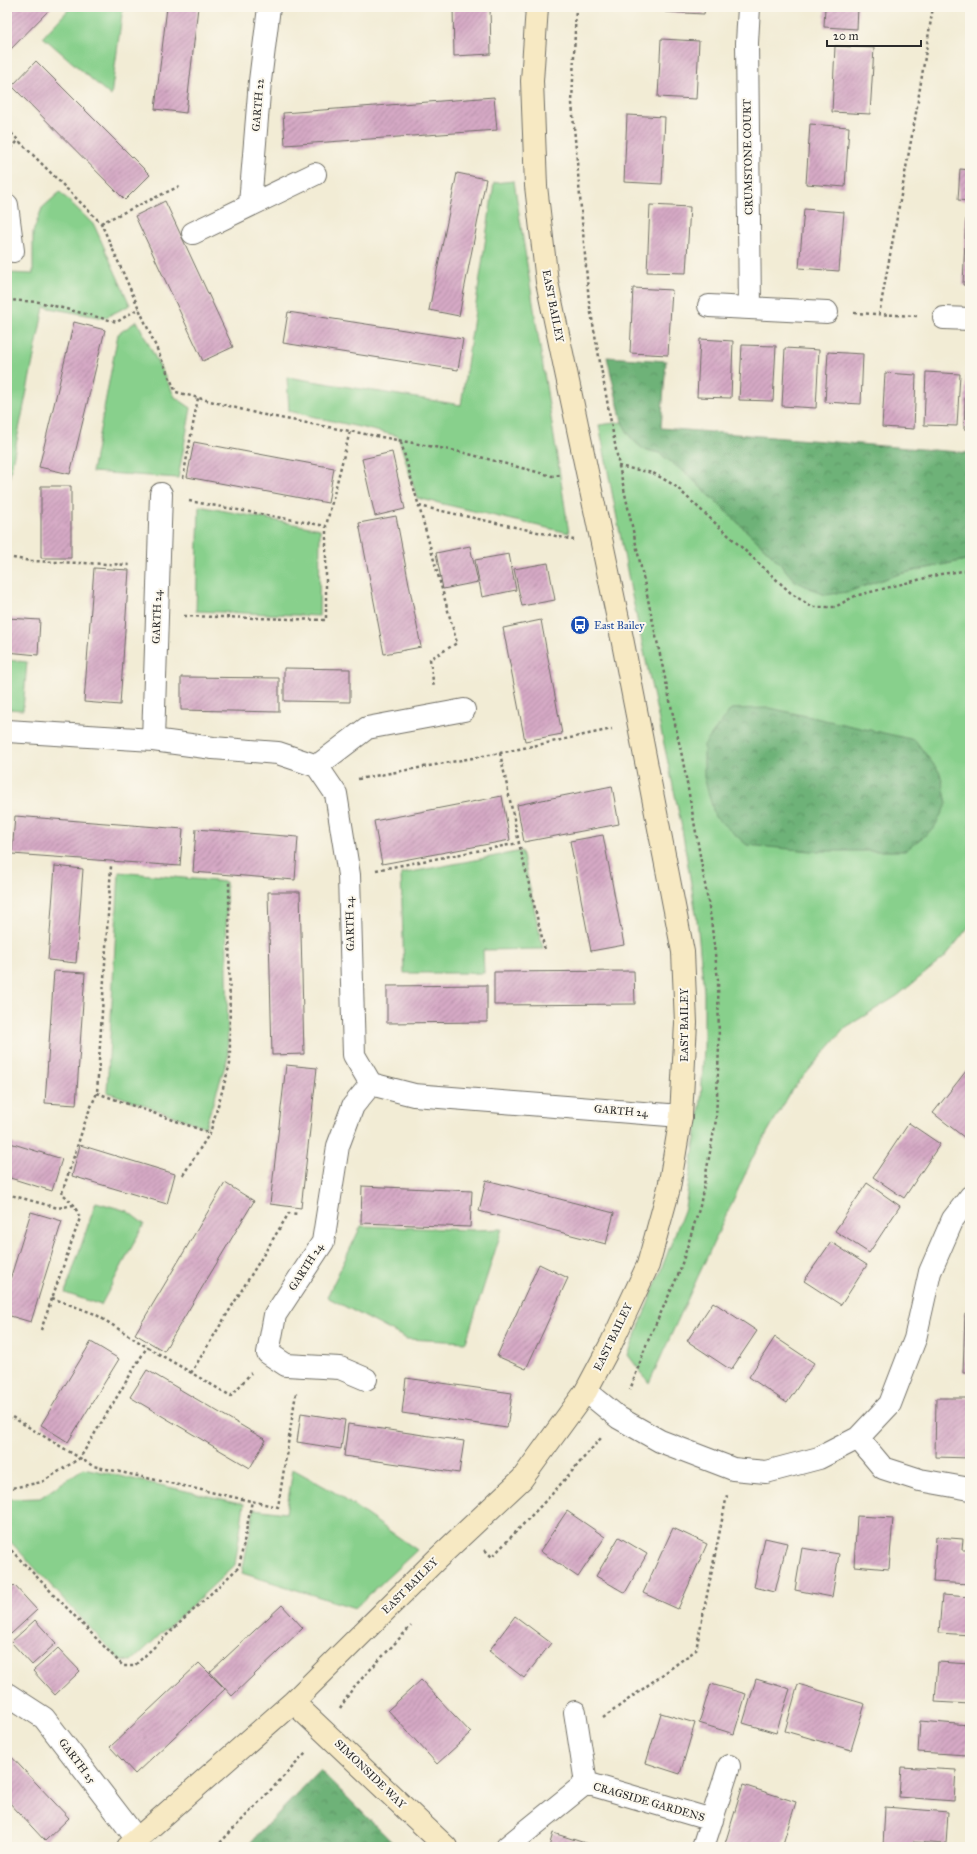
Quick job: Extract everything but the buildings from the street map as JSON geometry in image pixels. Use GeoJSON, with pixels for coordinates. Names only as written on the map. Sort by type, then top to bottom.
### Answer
{"type":"FeatureCollection","features":[{"type":"Feature","properties":{"kind":"street","name":"GARTH 22"},"geometry":{"type":"LineString","coordinates":[[250,204],[260,81],[269,7]]}},
{"type":"Feature","properties":{"kind":"street","name":"EAST BAILEY"},"geometry":{"type":"LineString","coordinates":[[133,1843],[294,1702],[438,1558],[522,1479],[586,1391],[611,1344],[648,1265],[669,1188],[681,1116],[686,1023],[682,952],[638,723],[547,282],[536,186],[532,81],[537,7]]}},
{"type":"Feature","properties":{"kind":"street","name":"CRUMSTONE COURT"},"geometry":{"type":"LineString","coordinates":[[749,7],[747,43],[750,308]]}},
{"type":"Feature","properties":{"kind":"street"},"geometry":{"type":"LineString","coordinates":[[193,232],[314,174]]}},
{"type":"Feature","properties":{"kind":"street"},"geometry":{"type":"LineString","coordinates":[[7,205],[13,251]]}},
{"type":"Feature","properties":{"kind":"street"},"geometry":{"type":"LineString","coordinates":[[709,306],[827,312]]}},
{"type":"Feature","properties":{"kind":"street"},"geometry":{"type":"LineString","coordinates":[[944,318],[970,319]]}},
{"type":"Feature","properties":{"kind":"street","name":"GARTH 24"},"geometry":{"type":"LineString","coordinates":[[153,740],[161,494]]}},
{"type":"Feature","properties":{"kind":"street"},"geometry":{"type":"LineString","coordinates":[[7,731],[153,740],[213,748],[278,753],[317,766],[367,728],[464,710]]}},
{"type":"Feature","properties":{"kind":"street","name":"GARTH 24"},"geometry":{"type":"LineString","coordinates":[[317,766],[336,794],[350,875],[354,1055],[371,1084],[414,1094],[681,1116]]}},
{"type":"Feature","properties":{"kind":"street","name":"GARTH 24"},"geometry":{"type":"LineString","coordinates":[[268,1353],[275,1315],[323,1242],[338,1146],[353,1106],[371,1084]]}},
{"type":"Feature","properties":{"kind":"street"},"geometry":{"type":"LineString","coordinates":[[586,1391],[619,1418],[660,1441],[733,1469],[766,1472],[819,1458],[858,1438],[890,1404],[915,1339],[930,1272],[953,1219],[970,1197]]}},
{"type":"Feature","properties":{"kind":"street"},"geometry":{"type":"LineString","coordinates":[[268,1353],[286,1365],[340,1368],[366,1379]]}},
{"type":"Feature","properties":{"kind":"street"},"geometry":{"type":"LineString","coordinates":[[858,1438],[883,1468],[920,1480],[970,1489]]}},
{"type":"Feature","properties":{"kind":"street","name":"GARTH 25"},"geometry":{"type":"LineString","coordinates":[[7,1694],[44,1718],[133,1843]]}},
{"type":"Feature","properties":{"kind":"street","name":"SIMONSIDE WAY"},"geometry":{"type":"LineString","coordinates":[[294,1702],[446,1847]]}},
{"type":"Feature","properties":{"kind":"street","name":"CRAGSIDE GARDENS"},"geometry":{"type":"LineString","coordinates":[[575,1712],[586,1783]]}},
{"type":"Feature","properties":{"kind":"street","name":"CRAGSIDE GARDENS"},"geometry":{"type":"LineString","coordinates":[[703,1847],[729,1766]]}},
{"type":"Feature","properties":{"kind":"street","name":"CRAGSIDE GARDENS"},"geometry":{"type":"LineString","coordinates":[[586,1783],[712,1820]]}},
{"type":"Feature","properties":{"kind":"street","name":"CRAGSIDE GARDENS"},"geometry":{"type":"LineString","coordinates":[[507,1847],[586,1783]]}},
{"type":"Feature","properties":{"kind":"path"},"geometry":{"type":"LineString","coordinates":[[484,1549],[492,1557],[552,1494],[619,1418],[648,1343],[679,1273],[700,1206],[716,1120],[719,1046],[718,980],[711,919],[698,838],[682,756],[619,466],[590,302],[572,103],[576,7]]}},
{"type":"Feature","properties":{"kind":"path"},"geometry":{"type":"LineString","coordinates":[[879,315],[915,119],[933,7]]}},
{"type":"Feature","properties":{"kind":"path"},"geometry":{"type":"LineString","coordinates":[[7,128],[18,141],[101,223],[176,392],[259,414],[401,442],[461,452],[552,476],[619,466],[653,473],[674,485],[792,594],[812,607],[835,607],[855,596],[941,574],[970,570]]}},
{"type":"Feature","properties":{"kind":"path"},"geometry":{"type":"LineString","coordinates":[[7,154],[18,141]]}},
{"type":"Feature","properties":{"kind":"path"},"geometry":{"type":"LineString","coordinates":[[101,223],[182,185]]}},
{"type":"Feature","properties":{"kind":"path"},"geometry":{"type":"LineString","coordinates":[[7,300],[40,302],[117,322],[139,308]]}},
{"type":"Feature","properties":{"kind":"path"},"geometry":{"type":"LineString","coordinates":[[827,312],[944,318]]}},
{"type":"Feature","properties":{"kind":"path"},"geometry":{"type":"LineString","coordinates":[[182,499],[182,484],[198,398]]}},
{"type":"Feature","properties":{"kind":"path"},"geometry":{"type":"LineString","coordinates":[[157,615],[326,620],[326,526],[350,431]]}},
{"type":"Feature","properties":{"kind":"path"},"geometry":{"type":"LineString","coordinates":[[401,442],[457,643],[430,659],[438,715]]}},
{"type":"Feature","properties":{"kind":"path"},"geometry":{"type":"LineString","coordinates":[[161,494],[326,526]]}},
{"type":"Feature","properties":{"kind":"path"},"geometry":{"type":"LineString","coordinates":[[419,506],[602,546]]}},
{"type":"Feature","properties":{"kind":"path"},"geometry":{"type":"LineString","coordinates":[[7,557],[31,561],[159,566]]}},
{"type":"Feature","properties":{"kind":"path"},"geometry":{"type":"LineString","coordinates":[[336,794],[350,781],[500,753],[638,723]]}},
{"type":"Feature","properties":{"kind":"path"},"geometry":{"type":"LineString","coordinates":[[500,753],[519,843],[546,950]]}},
{"type":"Feature","properties":{"kind":"path"},"geometry":{"type":"LineString","coordinates":[[350,875],[519,843]]}},
{"type":"Feature","properties":{"kind":"path"},"geometry":{"type":"LineString","coordinates":[[41,1330],[80,1218],[74,1205],[62,1193],[87,1116],[97,1093],[111,866]]}},
{"type":"Feature","properties":{"kind":"path"},"geometry":{"type":"LineString","coordinates":[[183,1175],[210,1133],[230,1064],[229,881]]}},
{"type":"Feature","properties":{"kind":"path"},"geometry":{"type":"LineString","coordinates":[[97,1093],[210,1133]]}},
{"type":"Feature","properties":{"kind":"path"},"geometry":{"type":"LineString","coordinates":[[7,1194],[58,1208],[74,1205]]}},
{"type":"Feature","properties":{"kind":"path"},"geometry":{"type":"LineString","coordinates":[[191,1373],[289,1213],[305,1214]]}},
{"type":"Feature","properties":{"kind":"path"},"geometry":{"type":"LineString","coordinates":[[52,1298],[95,1314],[147,1348],[231,1396],[268,1353]]}},
{"type":"Feature","properties":{"kind":"path"},"geometry":{"type":"LineString","coordinates":[[7,1489],[42,1482],[80,1458],[147,1348]]}},
{"type":"Feature","properties":{"kind":"path"},"geometry":{"type":"LineString","coordinates":[[7,1414],[93,1466],[278,1507],[300,1366]]}},
{"type":"Feature","properties":{"kind":"path"},"geometry":{"type":"LineString","coordinates":[[600,1721],[696,1650],[733,1469]]}},
{"type":"Feature","properties":{"kind":"path"},"geometry":{"type":"LineString","coordinates":[[7,1546],[123,1666],[134,1666],[239,1567],[252,1501]]}},
{"type":"Feature","properties":{"kind":"path"},"geometry":{"type":"LineString","coordinates":[[216,1847],[326,1732],[353,1688],[413,1625]]}},
{"type":"Feature","properties":{"kind":"green space"},"geometry":{"type":"Polygon","coordinates":[[[71,7],[123,7],[111,96],[43,37],[71,7]]]}},
{"type":"Feature","properties":{"kind":"green space"},"geometry":{"type":"Polygon","coordinates":[[[514,181],[569,533],[417,498],[398,436],[289,411],[287,377],[461,405],[494,183],[514,181]]]}},
{"type":"Feature","properties":{"kind":"green space"},"geometry":{"type":"Polygon","coordinates":[[[60,192],[94,225],[130,305],[104,318],[44,307],[7,489],[7,273],[33,274],[33,232],[42,208],[60,192]]]}},
{"type":"Feature","properties":{"kind":"green space"},"geometry":{"type":"Polygon","coordinates":[[[137,321],[175,397],[191,408],[178,478],[92,472],[118,334],[137,321]]]}},
{"type":"Feature","properties":{"kind":"green space"},"geometry":{"type":"Polygon","coordinates":[[[607,357],[666,361],[661,428],[970,453],[970,559],[899,574],[847,592],[825,595],[795,581],[774,557],[687,474],[659,453],[643,449],[631,438],[622,422],[607,357]]]}},
{"type":"Feature","properties":{"kind":"green space"},"geometry":{"type":"Polygon","coordinates":[[[622,422],[631,438],[643,449],[659,453],[687,474],[774,557],[795,581],[847,592],[899,574],[970,559],[970,925],[945,957],[897,996],[846,1027],[792,1090],[753,1157],[649,1383],[628,1355],[685,1208],[701,1099],[704,1047],[704,992],[697,920],[681,823],[632,596],[599,425],[622,422]]]}},
{"type":"Feature","properties":{"kind":"green space"},"geometry":{"type":"Polygon","coordinates":[[[199,506],[320,529],[319,616],[196,611],[199,506]]]}},
{"type":"Feature","properties":{"kind":"green space"},"geometry":{"type":"Polygon","coordinates":[[[7,660],[27,662],[23,710],[7,709],[7,660]]]}},
{"type":"Feature","properties":{"kind":"green space"},"geometry":{"type":"Polygon","coordinates":[[[770,708],[915,740],[940,773],[947,803],[934,828],[905,851],[811,851],[747,845],[715,817],[704,777],[704,745],[731,709],[770,708]]]}},
{"type":"Feature","properties":{"kind":"green space"},"geometry":{"type":"Polygon","coordinates":[[[522,851],[543,949],[483,950],[484,973],[404,973],[401,874],[522,851]]]}},
{"type":"Feature","properties":{"kind":"green space"},"geometry":{"type":"Polygon","coordinates":[[[119,872],[226,882],[228,1057],[205,1127],[107,1092],[119,872]]]}},
{"type":"Feature","properties":{"kind":"green space"},"geometry":{"type":"Polygon","coordinates":[[[96,1202],[127,1211],[144,1224],[101,1305],[65,1293],[96,1202]]]}},
{"type":"Feature","properties":{"kind":"green space"},"geometry":{"type":"Polygon","coordinates":[[[361,1226],[473,1230],[502,1229],[466,1342],[407,1339],[327,1297],[361,1226]]]}},
{"type":"Feature","properties":{"kind":"green space"},"geometry":{"type":"Polygon","coordinates":[[[84,1468],[244,1504],[235,1565],[132,1661],[120,1660],[7,1538],[7,1499],[40,1498],[84,1468]]]}},
{"type":"Feature","properties":{"kind":"green space"},"geometry":{"type":"Polygon","coordinates":[[[293,1469],[334,1492],[417,1550],[355,1608],[242,1573],[254,1509],[286,1513],[293,1469]]]}},
{"type":"Feature","properties":{"kind":"green space"},"geometry":{"type":"Polygon","coordinates":[[[320,1770],[397,1847],[246,1847],[320,1770]]]}},
{"type":"Feature","properties":{"kind":"place","name":"East Bailey"},"geometry":{"type":"Point","coordinates":[580,625]}}]}
